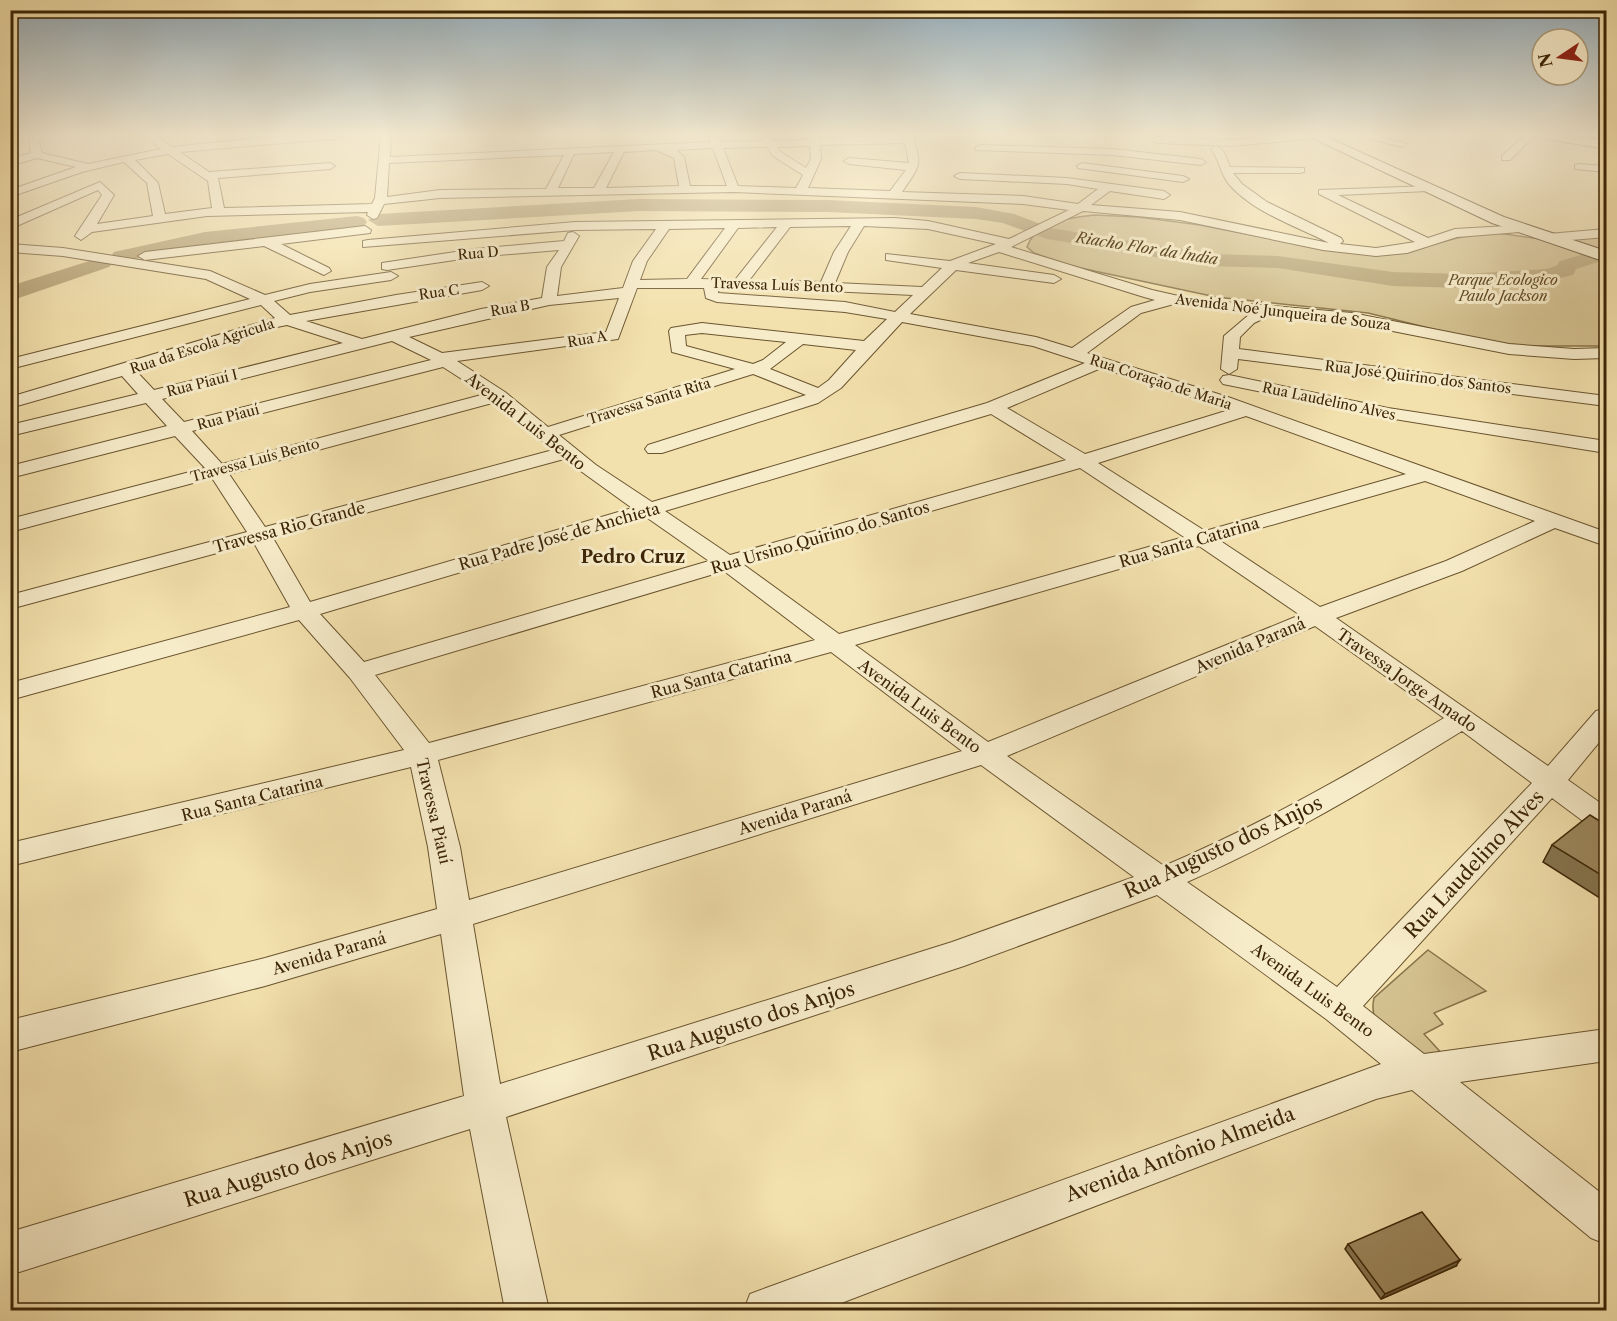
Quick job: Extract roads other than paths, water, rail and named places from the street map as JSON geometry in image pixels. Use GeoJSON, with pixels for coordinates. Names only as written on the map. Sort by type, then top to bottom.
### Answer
{"type":"FeatureCollection","features":[{"type":"Feature","properties":{"kind":"street"},"geometry":{"type":"LineString","coordinates":[[12,224],[72,197]]}},
{"type":"Feature","properties":{"kind":"street"},"geometry":{"type":"LineString","coordinates":[[63,252],[88,229],[107,197]]}},
{"type":"Feature","properties":{"kind":"street"},"geometry":{"type":"LineString","coordinates":[[158,197],[159,217]]}},
{"type":"Feature","properties":{"kind":"street"},"geometry":{"type":"LineString","coordinates":[[217,197],[219,211]]}},
{"type":"Feature","properties":{"kind":"street"},"geometry":{"type":"LineString","coordinates":[[380,197],[367,237],[382,256],[389,271],[396,298],[393,335]]}},
{"type":"Feature","properties":{"kind":"street"},"geometry":{"type":"LineString","coordinates":[[88,229],[159,217],[219,211],[379,204],[424,197]]}},
{"type":"Feature","properties":{"kind":"street"},"geometry":{"type":"LineString","coordinates":[[922,197],[1023,200],[1136,214],[1180,216],[1355,250],[1399,251],[1455,233],[1520,228]]}},
{"type":"Feature","properties":{"kind":"street"},"geometry":{"type":"LineString","coordinates":[[655,449],[821,395],[840,380],[868,346],[923,291],[954,264],[1006,246],[1081,207],[1095,197]]}},
{"type":"Feature","properties":{"kind":"street"},"geometry":{"type":"LineString","coordinates":[[1136,214],[1162,197]]}},
{"type":"Feature","properties":{"kind":"street"},"geometry":{"type":"LineString","coordinates":[[1252,197],[1355,250]]}},
{"type":"Feature","properties":{"kind":"street"},"geometry":{"type":"LineString","coordinates":[[1333,197],[1428,243]]}},
{"type":"Feature","properties":{"kind":"street"},"geometry":{"type":"LineString","coordinates":[[1448,197],[1520,228],[1606,257]]}},
{"type":"Feature","properties":{"kind":"street"},"geometry":{"type":"LineString","coordinates":[[1348,205],[1372,204]]}},
{"type":"Feature","properties":{"kind":"street"},"geometry":{"type":"LineString","coordinates":[[1257,220],[1271,235]]}},
{"type":"Feature","properties":{"kind":"street"},"geometry":{"type":"LineString","coordinates":[[826,286],[842,252],[860,223]]}},
{"type":"Feature","properties":{"kind":"street"},"geometry":{"type":"LineString","coordinates":[[691,283],[734,224]]}},
{"type":"Feature","properties":{"kind":"street"},"geometry":{"type":"LineString","coordinates":[[739,284],[786,224]]}},
{"type":"Feature","properties":{"kind":"street","name":"Avenida Noé Junqueira de Souza"},"geometry":{"type":"LineString","coordinates":[[111,260],[267,242],[472,234],[575,226],[917,224],[1006,246],[1169,301],[1379,322],[1509,349],[1574,354],[1606,353]]}},
{"type":"Feature","properties":{"kind":"street"},"geometry":{"type":"LineString","coordinates":[[549,301],[554,267],[569,246],[575,226]]}},
{"type":"Feature","properties":{"kind":"street","name":"Rua A"},"geometry":{"type":"LineString","coordinates":[[443,360],[610,337],[614,334],[643,255],[664,226]]}},
{"type":"Feature","properties":{"kind":"street"},"geometry":{"type":"LineString","coordinates":[[1548,238],[1606,233]]}},
{"type":"Feature","properties":{"kind":"street"},"geometry":{"type":"LineString","coordinates":[[472,234],[482,286],[481,314]]}},
{"type":"Feature","properties":{"kind":"street"},"geometry":{"type":"LineString","coordinates":[[267,242],[324,271]]}},
{"type":"Feature","properties":{"kind":"street","name":"Rua D"},"geometry":{"type":"LineString","coordinates":[[10,364],[389,271],[475,253],[569,246]]}},
{"type":"Feature","properties":{"kind":"street"},"geometry":{"type":"LineString","coordinates":[[10,249],[63,252],[210,275],[264,300],[286,320],[359,343]]}},
{"type":"Feature","properties":{"kind":"street"},"geometry":{"type":"LineString","coordinates":[[891,256],[1043,277],[1169,301]]}},
{"type":"Feature","properties":{"kind":"street","name":"Travessa Luís Bento"},"geometry":{"type":"LineString","coordinates":[[630,288],[712,283],[923,291]]}},
{"type":"Feature","properties":{"kind":"street","name":"Rua Coração de Maria"},"geometry":{"type":"LineString","coordinates":[[712,283],[711,295],[717,298],[801,302],[900,315],[1017,337],[1076,353],[1222,401],[1606,539]]}},
{"type":"Feature","properties":{"kind":"street","name":"Rua C"},"geometry":{"type":"LineString","coordinates":[[396,298],[482,286]]}},
{"type":"Feature","properties":{"kind":"street","name":"Rua B"},"geometry":{"type":"LineString","coordinates":[[393,335],[481,314],[630,288]]}},
{"type":"Feature","properties":{"kind":"street","name":"Rua da Escola Agricula"},"geometry":{"type":"LineString","coordinates":[[10,403],[126,370],[286,320],[396,298]]}},
{"type":"Feature","properties":{"kind":"street"},"geometry":{"type":"LineString","coordinates":[[1076,353],[1136,310],[1169,301]]}},
{"type":"Feature","properties":{"kind":"street"},"geometry":{"type":"LineString","coordinates":[[1222,401],[1229,380],[1228,353],[1232,336],[1238,329],[1267,311]]}},
{"type":"Feature","properties":{"kind":"street","name":"Travessa Santa Rita"},"geometry":{"type":"LineString","coordinates":[[821,395],[754,369],[678,349],[677,331],[702,328],[868,346]]}},
{"type":"Feature","properties":{"kind":"street","name":"Avenida Luis Bento"},"geometry":{"type":"LineString","coordinates":[[393,335],[443,360],[499,396],[567,452],[646,510],[727,563],[985,754],[1339,1008],[1606,1223]]}},
{"type":"Feature","properties":{"kind":"street","name":"Rua Piauí I"},"geometry":{"type":"LineString","coordinates":[[10,431],[393,335]]}},
{"type":"Feature","properties":{"kind":"street","name":"Travessa Santa Rita"},"geometry":{"type":"LineString","coordinates":[[544,434],[769,364],[800,338]]}},
{"type":"Feature","properties":{"kind":"street"},"geometry":{"type":"LineString","coordinates":[[1509,349],[1524,377]]}},
{"type":"Feature","properties":{"kind":"street","name":"Rua José Quirino dos Santos"},"geometry":{"type":"LineString","coordinates":[[1228,353],[1606,401]]}},
{"type":"Feature","properties":{"kind":"street","name":"Rua Piauí"},"geometry":{"type":"LineString","coordinates":[[10,472],[443,360]]}},
{"type":"Feature","properties":{"kind":"street","name":"Rua Padre José de Anchieta"},"geometry":{"type":"LineString","coordinates":[[10,692],[304,610],[993,407],[1102,362]]}},
{"type":"Feature","properties":{"kind":"street","name":"Travessa Piauí"},"geometry":{"type":"LineString","coordinates":[[126,370],[217,470],[260,535],[304,610],[359,672],[423,755],[444,847],[485,1108],[527,1311]]}},
{"type":"Feature","properties":{"kind":"street","name":"Rua Laudelino Alves"},"geometry":{"type":"LineString","coordinates":[[1229,380],[1389,413],[1606,447]]}},
{"type":"Feature","properties":{"kind":"street","name":"Travessa Luís Bento"},"geometry":{"type":"LineString","coordinates":[[10,526],[499,396]]}},
{"type":"Feature","properties":{"kind":"street","name":"Travessa Jorge Amado"},"geometry":{"type":"LineString","coordinates":[[993,407],[1084,461],[1316,616],[1463,718],[1606,822]]}},
{"type":"Feature","properties":{"kind":"street","name":"Rua Ursino Quirino do Santos"},"geometry":{"type":"LineString","coordinates":[[359,672],[727,563],[1084,461],[1246,410]]}},
{"type":"Feature","properties":{"kind":"street","name":"Travessa Rio Grande"},"geometry":{"type":"LineString","coordinates":[[10,602],[567,452]]}},
{"type":"Feature","properties":{"kind":"street","name":"Rua Santa Catarina"},"geometry":{"type":"LineString","coordinates":[[10,855],[153,823],[423,755],[835,643],[1427,474]]}},
{"type":"Feature","properties":{"kind":"street","name":"Avenida Paraná"},"geometry":{"type":"LineString","coordinates":[[10,1036],[265,972],[454,917],[985,754],[1316,616],[1454,566],[1555,520]]}},
{"type":"Feature","properties":{"kind":"street","name":"Rua Laudelino Alves"},"geometry":{"type":"LineString","coordinates":[[1339,1008],[1550,782],[1606,717]]}},
{"type":"Feature","properties":{"kind":"street","name":"Rua Augusto dos Anjos"},"geometry":{"type":"LineString","coordinates":[[10,1254],[485,1108],[1009,936],[1162,880],[1270,830],[1355,785],[1463,718]]}},
{"type":"Feature","properties":{"kind":"street","name":"Avenida Antônio Almeida"},"geometry":{"type":"LineString","coordinates":[[766,1311],[1375,1082],[1420,1071],[1606,1046]]}},
{"type":"Feature","properties":{"kind":"waterway","name":"Riacho Flor da Índia"},"geometry":{"type":"LineString","coordinates":[[378,220],[518,210],[639,205],[828,206],[976,213],[1007,218],[1047,233],[1210,260],[1278,262],[1393,279],[1464,281],[1547,275],[1565,270],[1567,265],[1591,258]]}},
{"type":"Feature","properties":{"kind":"waterway","name":"Riacho Flor da Índia"},"geometry":{"type":"LineString","coordinates":[[121,256],[205,238],[357,222]]}},
{"type":"Feature","properties":{"kind":"waterway","name":"Riacho Flor da Índia"},"geometry":{"type":"LineString","coordinates":[[10,294],[102,263]]}},
{"type":"Feature","properties":{"kind":"district","name":"Pedro Cruz"},"geometry":{"type":"Point","coordinates":[633,557]}},
{"type":"Feature","properties":{"kind":"park label","name":"Parque Ecologico Paulo Jackson"},"geometry":{"type":"Point","coordinates":[1503,288]}}]}
